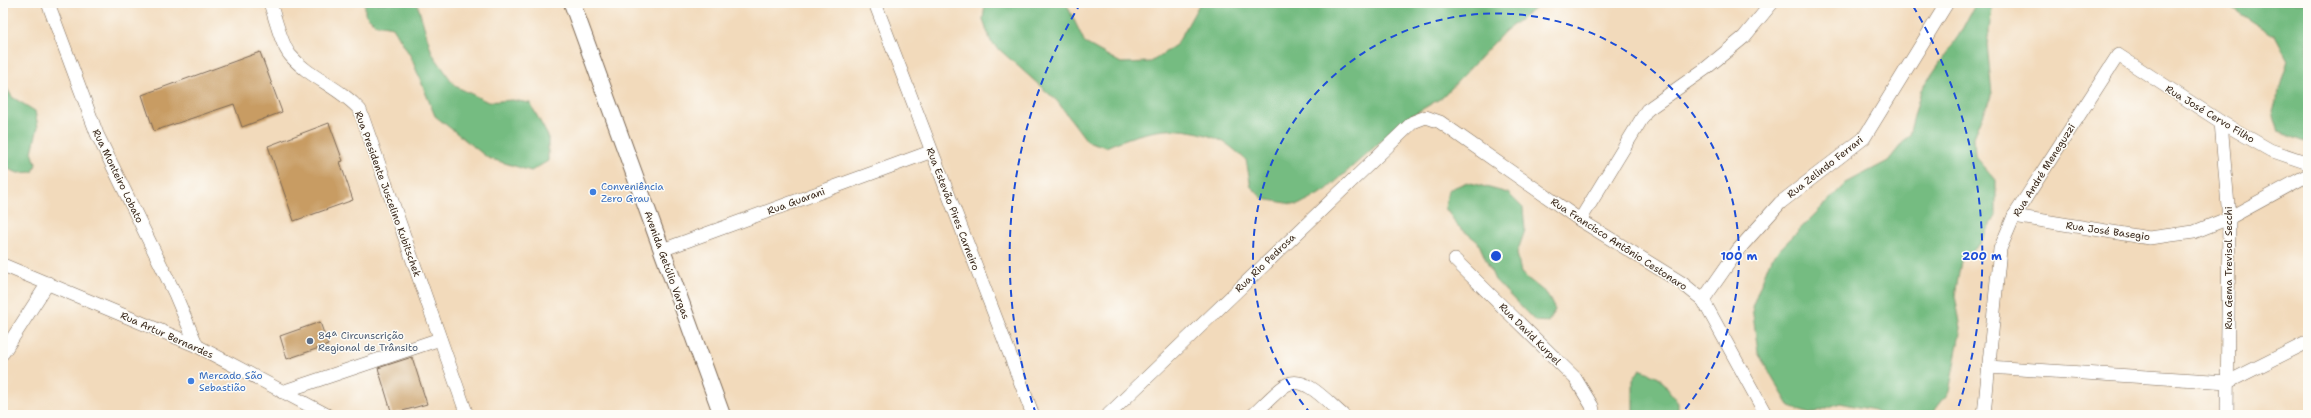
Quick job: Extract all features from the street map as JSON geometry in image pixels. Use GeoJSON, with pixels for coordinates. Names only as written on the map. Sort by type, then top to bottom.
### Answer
{"type":"FeatureCollection","features":[{"type":"Feature","properties":{"kind":"street","name":"Rua Monteiro Lobato"},"geometry":{"type":"LineString","coordinates":[[48,3],[97,134],[176,294],[197,346]]}},
{"type":"Feature","properties":{"kind":"street","name":"Rua Presidente Juscelino Kubitschek"},"geometry":{"type":"LineString","coordinates":[[270,3],[288,53],[300,66],[349,97],[360,110],[467,415]]}},
{"type":"Feature","properties":{"kind":"street","name":"Avenida Getúlio Vargas"},"geometry":{"type":"LineString","coordinates":[[572,3],[722,415]]}},
{"type":"Feature","properties":{"kind":"street","name":"Rua Estevão Pires Carneiro"},"geometry":{"type":"LineString","coordinates":[[875,3],[930,152],[1033,415]]}},
{"type":"Feature","properties":{"kind":"street"},"geometry":{"type":"LineString","coordinates":[[1580,220],[1647,110],[1705,69],[1744,36],[1772,3]]}},
{"type":"Feature","properties":{"kind":"street","name":"Rua Zelindo Ferrari"},"geometry":{"type":"LineString","coordinates":[[1703,300],[1738,250],[1780,203],[1864,138],[1947,3]]}},
{"type":"Feature","properties":{"kind":"street","name":"Rua José Cervo Filho"},"geometry":{"type":"LineString","coordinates":[[2118,55],[2221,122],[2270,150],[2308,163]]}},
{"type":"Feature","properties":{"kind":"street","name":"Rua André Meneguzzi"},"geometry":{"type":"LineString","coordinates":[[1984,415],[2000,249],[2014,216],[2118,55]]}},
{"type":"Feature","properties":{"kind":"street","name":"Rua Francisco Antônio Cestonaro"},"geometry":{"type":"LineString","coordinates":[[1426,117],[1440,122],[1580,220],[1682,283],[1703,300],[1766,415]]}},
{"type":"Feature","properties":{"kind":"street","name":"Rua Rio Pedrosa"},"geometry":{"type":"LineString","coordinates":[[1108,415],[1413,122],[1426,117]]}},
{"type":"Feature","properties":{"kind":"street","name":"Rua Gema Trevisol Secchi"},"geometry":{"type":"LineString","coordinates":[[2221,122],[2229,218],[2227,415]]}},
{"type":"Feature","properties":{"kind":"street","name":"Rua Guarani"},"geometry":{"type":"LineString","coordinates":[[662,250],[930,152]]}},
{"type":"Feature","properties":{"kind":"street","name":"Rua José Basegio"},"geometry":{"type":"LineString","coordinates":[[2014,216],[2149,238],[2194,232],[2229,218],[2308,175]]}},
{"type":"Feature","properties":{"kind":"street","name":"Rua David Kurpel"},"geometry":{"type":"LineString","coordinates":[[1455,260],[1575,378],[1592,406],[1594,415]]}},
{"type":"Feature","properties":{"kind":"street","name":"Rua Artur Bernardes"},"geometry":{"type":"LineString","coordinates":[[3,265],[197,346],[282,392],[305,410],[327,415]]}},
{"type":"Feature","properties":{"kind":"street"},"geometry":{"type":"LineString","coordinates":[[3,353],[48,283]]}},
{"type":"Feature","properties":{"kind":"street"},"geometry":{"type":"LineString","coordinates":[[282,392],[440,339]]}},
{"type":"Feature","properties":{"kind":"street"},"geometry":{"type":"LineString","coordinates":[[1988,367],[2228,382],[2308,342]]}},
{"type":"Feature","properties":{"kind":"street"},"geometry":{"type":"LineString","coordinates":[[1253,415],[1287,384],[1299,382],[1308,387],[1342,415]]}},
{"type":"Feature","properties":{"kind":"green space"},"geometry":{"type":"Polygon","coordinates":[[[365,3],[417,3],[432,53],[455,86],[488,102],[512,100],[530,103],[548,136],[548,161],[531,171],[488,158],[435,116],[411,57],[393,27],[375,24],[365,14],[365,3]]]}},
{"type":"Feature","properties":{"kind":"green space"},"geometry":{"type":"Polygon","coordinates":[[[985,3],[1066,3],[1085,43],[1121,63],[1151,62],[1177,44],[1200,3],[1542,3],[1505,31],[1443,97],[1407,118],[1325,191],[1298,205],[1263,199],[1251,187],[1246,160],[1222,141],[1207,135],[1192,131],[1164,130],[1136,136],[1106,147],[1087,141],[1057,101],[991,42],[983,20],[985,3]]]}},
{"type":"Feature","properties":{"kind":"green space"},"geometry":{"type":"Polygon","coordinates":[[[1976,3],[1990,3],[1992,9],[1987,44],[1992,94],[1974,137],[1975,156],[1996,180],[1996,216],[1979,245],[1961,261],[1955,296],[1961,328],[1949,392],[1931,415],[1883,415],[1874,410],[1840,403],[1810,414],[1790,407],[1758,353],[1752,307],[1771,258],[1846,183],[1888,161],[1909,135],[1921,90],[1959,35],[1976,3]]]}},
{"type":"Feature","properties":{"kind":"green space"},"geometry":{"type":"Polygon","coordinates":[[[2224,3],[2308,3],[2308,143],[2279,132],[2273,112],[2288,60],[2275,36],[2224,3]]]}},
{"type":"Feature","properties":{"kind":"green space"},"geometry":{"type":"Polygon","coordinates":[[[3,82],[12,97],[35,111],[38,127],[32,152],[36,164],[33,172],[18,173],[3,167],[3,82]]]}},
{"type":"Feature","properties":{"kind":"green space"},"geometry":{"type":"Polygon","coordinates":[[[1467,182],[1508,193],[1523,208],[1525,230],[1517,253],[1521,273],[1547,294],[1555,310],[1548,322],[1535,321],[1495,280],[1478,242],[1458,226],[1445,208],[1448,190],[1467,182]]]}},
{"type":"Feature","properties":{"kind":"green space"},"geometry":{"type":"Polygon","coordinates":[[[1640,369],[1659,377],[1678,403],[1678,415],[1633,415],[1633,380],[1640,369]]]}},
{"type":"Feature","properties":{"kind":"building"},"geometry":{"type":"Polygon","coordinates":[[[260,52],[282,112],[242,127],[234,104],[154,131],[142,95],[260,52]]]}},
{"type":"Feature","properties":{"kind":"building"},"geometry":{"type":"Polygon","coordinates":[[[329,123],[343,161],[340,162],[353,200],[294,221],[268,146],[329,123]]]}},
{"type":"Feature","properties":{"kind":"building"},"geometry":{"type":"Polygon","coordinates":[[[320,322],[328,345],[287,359],[280,336],[320,322]]]}},
{"type":"Feature","properties":{"kind":"building"},"geometry":{"type":"Polygon","coordinates":[[[412,357],[427,404],[392,414],[378,368],[412,357]]]}},
{"type":"Feature","properties":{"kind":"place","name":"Conveniência Zero Grau"},"geometry":{"type":"Point","coordinates":[593,192]}},
{"type":"Feature","properties":{"kind":"place","name":"84ª Circunscrição Regional de Trânsito"},"geometry":{"type":"Point","coordinates":[310,341]}},
{"type":"Feature","properties":{"kind":"place","name":"Mercado São Sebastião"},"geometry":{"type":"Point","coordinates":[191,381]}}]}
